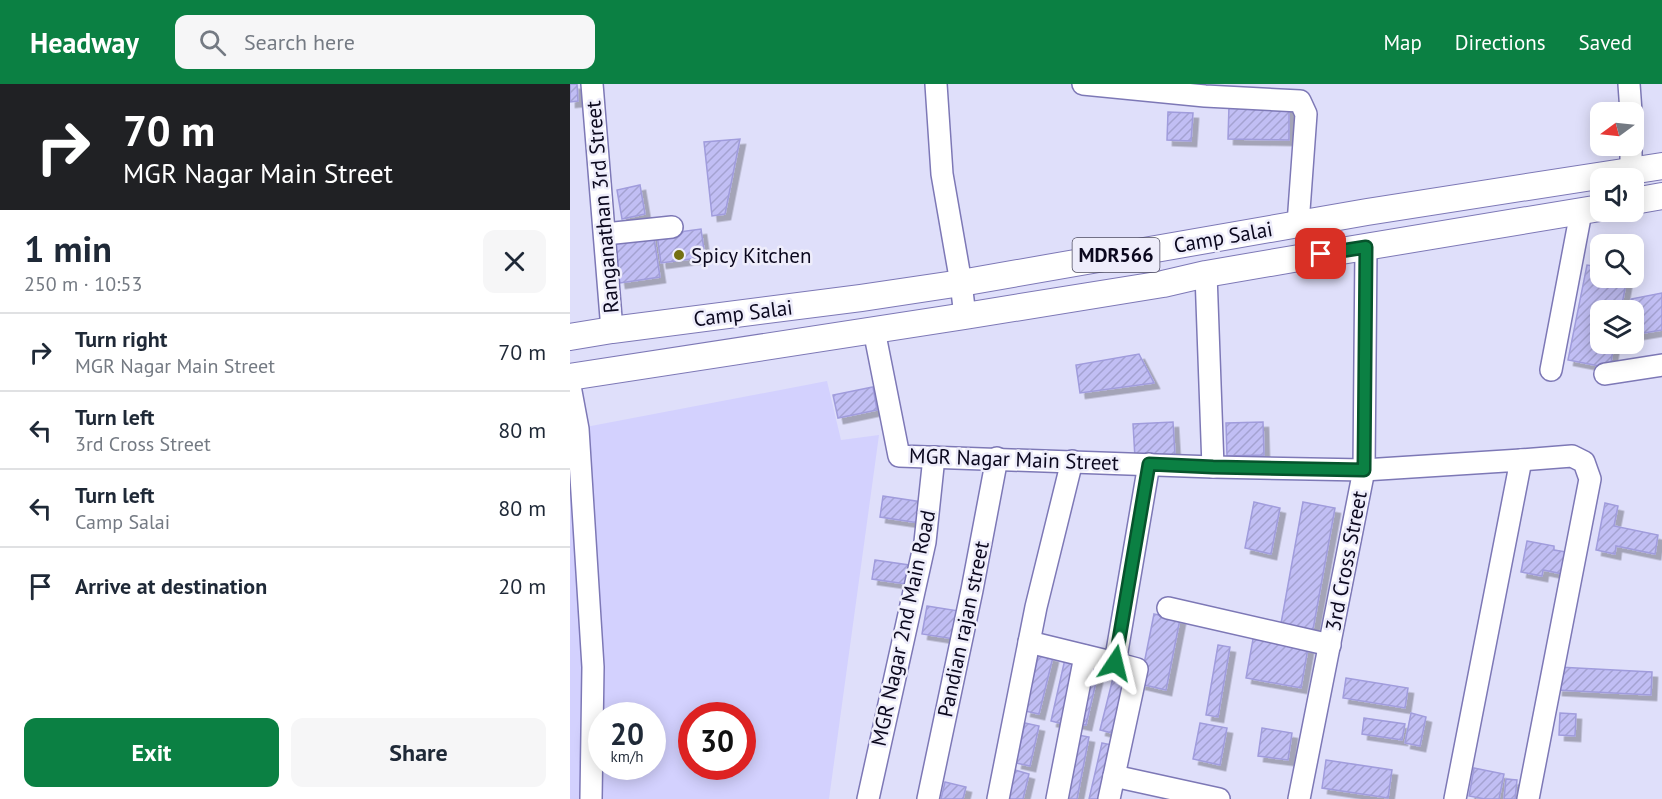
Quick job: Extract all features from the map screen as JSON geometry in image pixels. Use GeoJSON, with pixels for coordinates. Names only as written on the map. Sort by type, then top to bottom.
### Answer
{"type":"FeatureCollection","features":[{"type":"Feature","properties":{"kind":"main road","name":"Camp Salai"},"geometry":{"type":"LineString","coordinates":[[1644,169],[1662,166]]}},
{"type":"Feature","properties":{"kind":"main road","name":"Camp Salai"},"geometry":{"type":"LineString","coordinates":[[570,338],[612,330],[961,283],[1298,224],[1590,178]]}},
{"type":"Feature","properties":{"kind":"main road"},"geometry":{"type":"LineString","coordinates":[[1644,199],[1662,196]]}},
{"type":"Feature","properties":{"kind":"main road","name":"Camp Salai"},"geometry":{"type":"LineString","coordinates":[[570,377],[1163,284],[1206,274],[1590,210]]}},
{"type":"Feature","properties":{"kind":"street","name":"Ranganathan 3rd Street"},"geometry":{"type":"LineString","coordinates":[[592,84],[612,330]]}},
{"type":"Feature","properties":{"kind":"street"},"geometry":{"type":"LineString","coordinates":[[936,84],[942,174],[961,283],[964,316]]}},
{"type":"Feature","properties":{"kind":"street"},"geometry":{"type":"LineString","coordinates":[[1083,84],[1205,96],[1300,101],[1306,114],[1298,224]]}},
{"type":"Feature","properties":{"kind":"street"},"geometry":{"type":"LineString","coordinates":[[1629,84],[1630,102]]}},
{"type":"Feature","properties":{"kind":"street"},"geometry":{"type":"LineString","coordinates":[[1551,370],[1590,214]]}},
{"type":"Feature","properties":{"kind":"street"},"geometry":{"type":"LineString","coordinates":[[605,234],[672,227]]}},
{"type":"Feature","properties":{"kind":"street","name":"3rd Cross Street"},"geometry":{"type":"LineString","coordinates":[[1299,799],[1364,470],[1366,247]]}},
{"type":"Feature","properties":{"kind":"street"},"geometry":{"type":"LineString","coordinates":[[1206,274],[1213,467]]}},
{"type":"Feature","properties":{"kind":"street","name":"MGR Nagar Main Street"},"geometry":{"type":"LineString","coordinates":[[874,330],[899,456],[1364,470],[1572,456],[1584,462],[1590,479],[1528,799]]}},
{"type":"Feature","properties":{"kind":"street"},"geometry":{"type":"LineString","coordinates":[[1605,374],[1662,365]]}},
{"type":"Feature","properties":{"kind":"street"},"geometry":{"type":"LineString","coordinates":[[570,386],[578,429],[592,656],[591,799]]}},
{"type":"Feature","properties":{"kind":"street","name":"MGR Nagar 2nd Main Road"},"geometry":{"type":"LineString","coordinates":[[868,799],[925,542],[934,456]]}},
{"type":"Feature","properties":{"kind":"street","name":"Pandian rajan street"},"geometry":{"type":"LineString","coordinates":[[928,799],[997,459]]}},
{"type":"Feature","properties":{"kind":"street"},"geometry":{"type":"LineString","coordinates":[[1455,799],[1521,460]]}},
{"type":"Feature","properties":{"kind":"street"},"geometry":{"type":"LineString","coordinates":[[999,799],[1036,607],[1072,461]]}},
{"type":"Feature","properties":{"kind":"street"},"geometry":{"type":"LineString","coordinates":[[1115,663],[1149,464]]}},
{"type":"Feature","properties":{"kind":"street"},"geometry":{"type":"LineString","coordinates":[[1168,608],[1330,645]]}},
{"type":"Feature","properties":{"kind":"street"},"geometry":{"type":"LineString","coordinates":[[1029,642],[1137,669],[1109,799]]}},
{"type":"Feature","properties":{"kind":"street"},"geometry":{"type":"LineString","coordinates":[[1057,799],[1086,656]]}},
{"type":"Feature","properties":{"kind":"street"},"geometry":{"type":"LineString","coordinates":[[1114,776],[1219,799]]}},
{"type":"Feature","properties":{"kind":"shaded area"},"geometry":{"type":"Polygon","coordinates":[[[827,381],[841,440],[879,435],[829,799],[570,799],[570,430],[827,381]]]}},
{"type":"Feature","properties":{"kind":"building"},"geometry":{"type":"Polygon","coordinates":[[[570,84],[577,84],[578,101],[570,102],[570,84]]]}},
{"type":"Feature","properties":{"kind":"building"},"geometry":{"type":"Polygon","coordinates":[[[1229,105],[1289,106],[1289,140],[1228,139],[1229,105]]]}},
{"type":"Feature","properties":{"kind":"building"},"geometry":{"type":"Polygon","coordinates":[[[1168,112],[1193,113],[1191,141],[1167,140],[1168,112]]]}},
{"type":"Feature","properties":{"kind":"building"},"geometry":{"type":"Polygon","coordinates":[[[740,139],[725,214],[712,216],[704,142],[740,139]]]}},
{"type":"Feature","properties":{"kind":"building"},"geometry":{"type":"Polygon","coordinates":[[[640,185],[645,214],[622,219],[617,190],[640,185]]]}},
{"type":"Feature","properties":{"kind":"building"},"geometry":{"type":"Polygon","coordinates":[[[701,229],[705,257],[661,263],[657,235],[701,229]]]}},
{"type":"Feature","properties":{"kind":"building"},"geometry":{"type":"Polygon","coordinates":[[[653,232],[660,277],[620,283],[613,238],[653,232]]]}},
{"type":"Feature","properties":{"kind":"building"},"geometry":{"type":"Polygon","coordinates":[[[1587,265],[1590,266],[1590,288],[1625,288],[1623,300],[1590,300],[1590,354],[1612,354],[1610,368],[1568,360],[1587,265]]]}},
{"type":"Feature","properties":{"kind":"building"},"geometry":{"type":"Polygon","coordinates":[[[1662,293],[1662,330],[1644,333],[1644,300],[1631,299],[1662,293]]]}},
{"type":"Feature","properties":{"kind":"building"},"geometry":{"type":"Polygon","coordinates":[[[1139,354],[1154,383],[1080,393],[1076,365],[1139,354]]]}},
{"type":"Feature","properties":{"kind":"building"},"geometry":{"type":"Polygon","coordinates":[[[873,387],[877,410],[838,418],[833,395],[873,387]]]}},
{"type":"Feature","properties":{"kind":"building"},"geometry":{"type":"Polygon","coordinates":[[[1173,422],[1175,455],[1135,458],[1133,424],[1173,422]]]}},
{"type":"Feature","properties":{"kind":"building"},"geometry":{"type":"Polygon","coordinates":[[[1263,422],[1264,455],[1227,456],[1226,423],[1263,422]]]}},
{"type":"Feature","properties":{"kind":"building"},"geometry":{"type":"Polygon","coordinates":[[[883,496],[922,502],[919,523],[880,517],[883,496]]]}},
{"type":"Feature","properties":{"kind":"building"},"geometry":{"type":"Polygon","coordinates":[[[1254,502],[1280,508],[1271,554],[1245,548],[1254,502]]]}},
{"type":"Feature","properties":{"kind":"building"},"geometry":{"type":"Polygon","coordinates":[[[1303,502],[1335,508],[1312,635],[1280,629],[1303,502]]]}},
{"type":"Feature","properties":{"kind":"building"},"geometry":{"type":"Polygon","coordinates":[[[1605,503],[1618,506],[1614,526],[1658,535],[1655,554],[1616,546],[1615,554],[1596,550],[1605,503]]]}},
{"type":"Feature","properties":{"kind":"building"},"geometry":{"type":"Polygon","coordinates":[[[1527,541],[1554,546],[1554,550],[1567,552],[1563,574],[1543,570],[1542,576],[1521,572],[1527,541]]]}},
{"type":"Feature","properties":{"kind":"building"},"geometry":{"type":"Polygon","coordinates":[[[875,560],[916,566],[913,585],[872,579],[875,560]]]}},
{"type":"Feature","properties":{"kind":"building"},"geometry":{"type":"Polygon","coordinates":[[[927,606],[959,611],[954,639],[922,634],[927,606]]]}},
{"type":"Feature","properties":{"kind":"building"},"geometry":{"type":"Polygon","coordinates":[[[1154,614],[1180,619],[1166,690],[1140,684],[1154,614]]]}},
{"type":"Feature","properties":{"kind":"building"},"geometry":{"type":"Polygon","coordinates":[[[1253,639],[1308,648],[1301,688],[1246,678],[1253,639]]]}},
{"type":"Feature","properties":{"kind":"building"},"geometry":{"type":"Polygon","coordinates":[[[1218,645],[1230,647],[1218,717],[1206,715],[1218,645]]]}},
{"type":"Feature","properties":{"kind":"building"},"geometry":{"type":"Polygon","coordinates":[[[1039,653],[1053,657],[1039,714],[1025,711],[1039,653]]]}},
{"type":"Feature","properties":{"kind":"building"},"geometry":{"type":"Polygon","coordinates":[[[1065,659],[1082,663],[1067,725],[1051,721],[1065,659]]]}},
{"type":"Feature","properties":{"kind":"building"},"geometry":{"type":"Polygon","coordinates":[[[1090,663],[1100,665],[1086,725],[1076,723],[1090,663]]]}},
{"type":"Feature","properties":{"kind":"building"},"geometry":{"type":"Polygon","coordinates":[[[1558,667],[1652,672],[1651,695],[1557,690],[1558,667]]]}},
{"type":"Feature","properties":{"kind":"building"},"geometry":{"type":"Polygon","coordinates":[[[1115,670],[1130,674],[1116,734],[1100,730],[1115,670]]]}},
{"type":"Feature","properties":{"kind":"building"},"geometry":{"type":"Polygon","coordinates":[[[1346,678],[1408,688],[1405,708],[1343,698],[1346,678]]]}},
{"type":"Feature","properties":{"kind":"building"},"geometry":{"type":"Polygon","coordinates":[[[1411,713],[1426,717],[1420,746],[1405,743],[1411,713]]]}},
{"type":"Feature","properties":{"kind":"building"},"geometry":{"type":"Polygon","coordinates":[[[1560,713],[1576,714],[1575,736],[1559,735],[1560,713]]]}},
{"type":"Feature","properties":{"kind":"building"},"geometry":{"type":"Polygon","coordinates":[[[1364,718],[1405,724],[1402,740],[1362,734],[1364,718]]]}},
{"type":"Feature","properties":{"kind":"building"},"geometry":{"type":"Polygon","coordinates":[[[1025,723],[1039,726],[1030,766],[1016,763],[1025,723]]]}},
{"type":"Feature","properties":{"kind":"building"},"geometry":{"type":"Polygon","coordinates":[[[1200,723],[1227,728],[1220,765],[1193,759],[1200,723]]]}},
{"type":"Feature","properties":{"kind":"building"},"geometry":{"type":"Polygon","coordinates":[[[1262,728],[1292,733],[1288,760],[1258,756],[1262,728]]]}},
{"type":"Feature","properties":{"kind":"building"},"geometry":{"type":"Polygon","coordinates":[[[1073,734],[1089,737],[1077,799],[1061,799],[1073,734]]]}},
{"type":"Feature","properties":{"kind":"building"},"geometry":{"type":"Polygon","coordinates":[[[1102,743],[1117,746],[1104,799],[1089,799],[1102,743]]]}},
{"type":"Feature","properties":{"kind":"building"},"geometry":{"type":"Polygon","coordinates":[[[1326,760],[1392,770],[1388,798],[1322,788],[1326,760]]]}},
{"type":"Feature","properties":{"kind":"building"},"geometry":{"type":"Polygon","coordinates":[[[1474,768],[1504,774],[1499,799],[1469,796],[1474,768]]]}},
{"type":"Feature","properties":{"kind":"building"},"geometry":{"type":"Polygon","coordinates":[[[1015,770],[1029,774],[1023,799],[1008,799],[1015,770]]]}},
{"type":"Feature","properties":{"kind":"building"},"geometry":{"type":"Polygon","coordinates":[[[1506,779],[1517,780],[1515,799],[1504,799],[1506,779]]]}},
{"type":"Feature","properties":{"kind":"building"},"geometry":{"type":"Polygon","coordinates":[[[945,782],[966,787],[963,799],[941,799],[945,782]]]}},
{"type":"Feature","properties":{"kind":"place","name":"Spicy Kitchen"},"geometry":{"type":"Point","coordinates":[679,255]}},
{"type":"Feature","properties":{"kind":"route"},"geometry":{"type":"LineString","coordinates":[[1115,663],[1149,464],[1364,470],[1366,247],[1321,254]]}}]}
